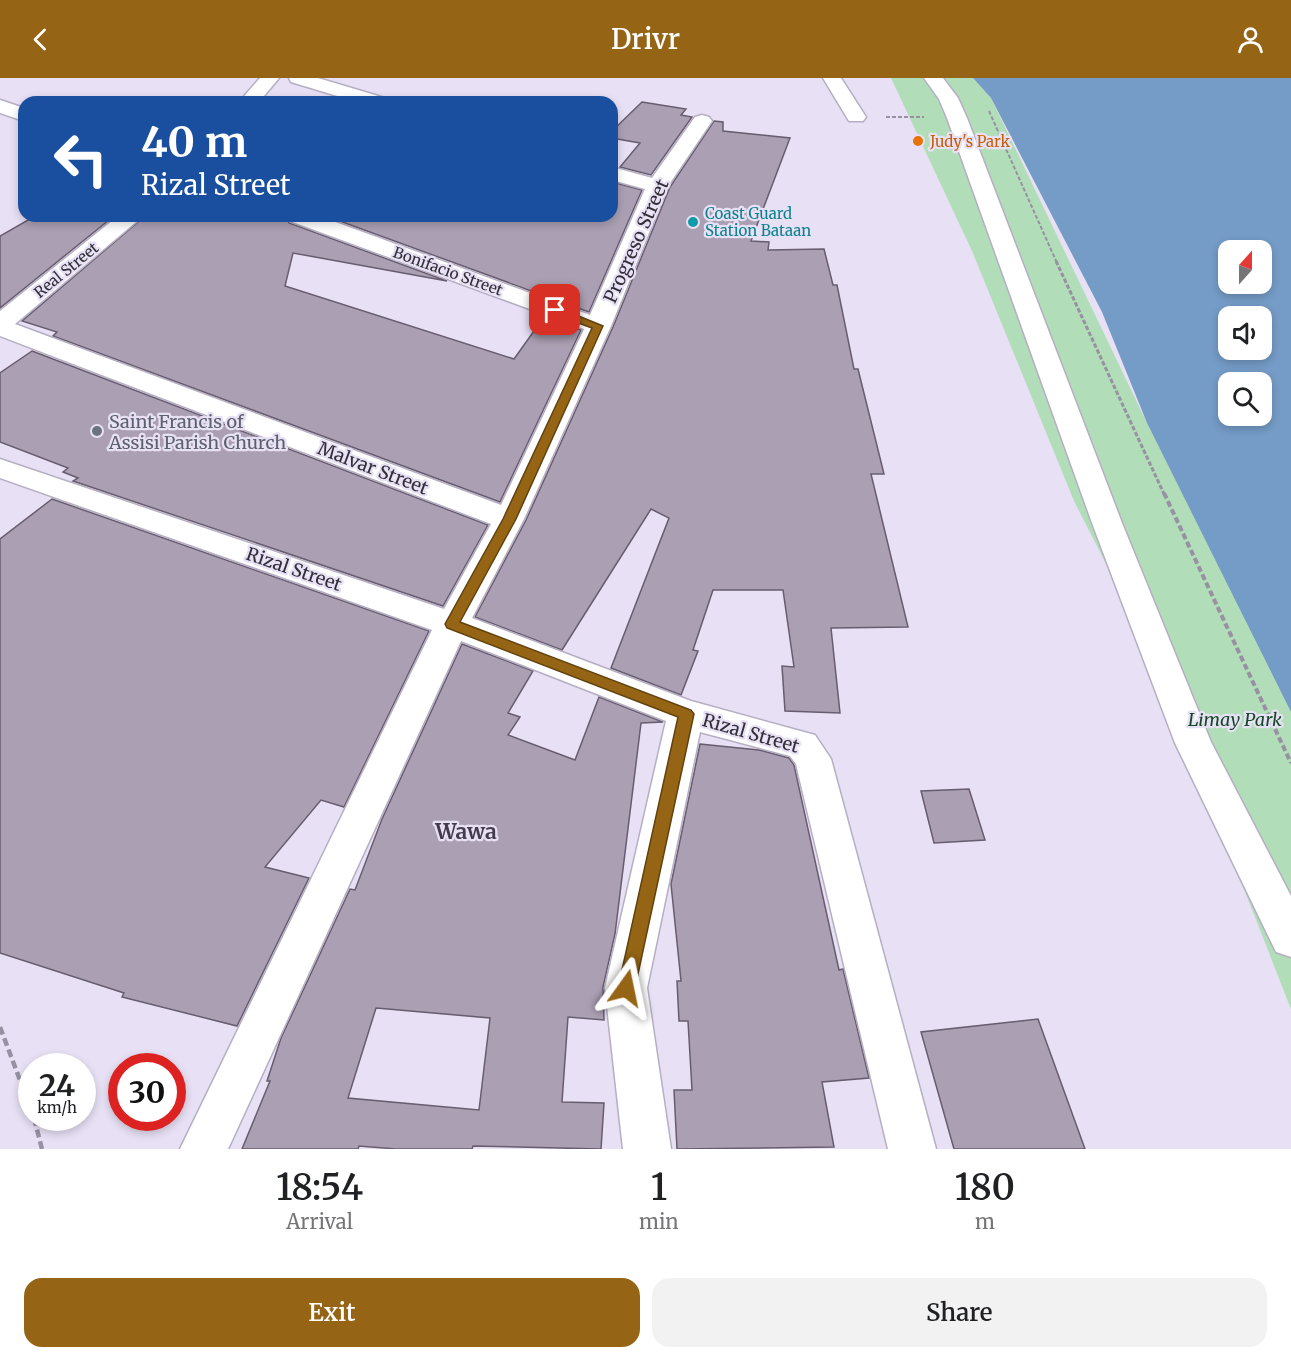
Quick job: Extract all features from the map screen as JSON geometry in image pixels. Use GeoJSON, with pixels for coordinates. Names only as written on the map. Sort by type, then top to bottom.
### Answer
{"type":"FeatureCollection","features":[{"type":"Feature","properties":{"kind":"street"},"geometry":{"type":"LineString","coordinates":[[254,96],[270,78]]}},
{"type":"Feature","properties":{"kind":"street"},"geometry":{"type":"LineString","coordinates":[[298,78],[358,96]]}},
{"type":"Feature","properties":{"kind":"street"},"geometry":{"type":"LineString","coordinates":[[832,78],[856,117]]}},
{"type":"Feature","properties":{"kind":"street"},"geometry":{"type":"LineString","coordinates":[[933,78],[948,98],[957,118],[1107,523],[1193,743],[1291,938]]}},
{"type":"Feature","properties":{"kind":"street"},"geometry":{"type":"LineString","coordinates":[[0,106],[18,113]]}},
{"type":"Feature","properties":{"kind":"street","name":"Progreso Street"},"geometry":{"type":"LineString","coordinates":[[204,1149],[452,624],[509,519],[598,326],[657,186],[702,121]]}},
{"type":"Feature","properties":{"kind":"street"},"geometry":{"type":"LineString","coordinates":[[618,175],[657,186]]}},
{"type":"Feature","properties":{"kind":"street","name":"Real Street"},"geometry":{"type":"LineString","coordinates":[[0,326],[125,222]]}},
{"type":"Feature","properties":{"kind":"street","name":"Bonifacio Street"},"geometry":{"type":"LineString","coordinates":[[314,222],[598,326]]}},
{"type":"Feature","properties":{"kind":"street","name":"Malvar Street"},"geometry":{"type":"LineString","coordinates":[[0,326],[509,519]]}},
{"type":"Feature","properties":{"kind":"street","name":"Rizal Street"},"geometry":{"type":"LineString","coordinates":[[0,468],[452,624],[686,714],[795,742],[809,751],[912,1149]]}},
{"type":"Feature","properties":{"kind":"street"},"geometry":{"type":"LineString","coordinates":[[647,1149],[626,988],[686,714]]}},
{"type":"Feature","properties":{"kind":"path"},"geometry":{"type":"LineString","coordinates":[[993,117],[1093,343],[1291,763]]}},
{"type":"Feature","properties":{"kind":"path"},"geometry":{"type":"LineString","coordinates":[[0,1027],[18,1075]]}},
{"type":"Feature","properties":{"kind":"path"},"geometry":{"type":"LineString","coordinates":[[37,1131],[42,1149]]}},
{"type":"Feature","properties":{"kind":"green space","name":"Limay Park"},"geometry":{"type":"Polygon","coordinates":[[[891,78],[973,78],[991,98],[1147,423],[1291,708],[1291,1009],[1151,652],[1074,501],[972,251],[891,78]]]}},
{"type":"Feature","properties":{"kind":"water"},"geometry":{"type":"Polygon","coordinates":[[[973,78],[1291,78],[1291,712],[1147,423],[1102,312],[991,98],[973,78]]]}},
{"type":"Feature","properties":{"kind":"building"},"geometry":{"type":"Polygon","coordinates":[[[642,102],[686,109],[681,115],[692,117],[651,175],[620,167],[640,143],[618,139],[618,125],[642,102]]]}},
{"type":"Feature","properties":{"kind":"building"},"geometry":{"type":"Polygon","coordinates":[[[714,121],[723,122],[723,131],[790,138],[751,241],[769,242],[768,250],[824,249],[833,285],[837,285],[854,369],[858,369],[884,474],[871,474],[908,627],[831,628],[840,713],[785,711],[782,666],[794,667],[783,590],[713,590],[693,650],[698,651],[681,695],[611,668],[669,518],[651,509],[562,650],[475,617],[526,520],[613,327],[670,187],[714,121]]]}},
{"type":"Feature","properties":{"kind":"building"},"geometry":{"type":"Polygon","coordinates":[[[618,184],[642,190],[589,312],[342,222],[618,222],[618,184]]]}},
{"type":"Feature","properties":{"kind":"building"},"geometry":{"type":"Polygon","coordinates":[[[24,222],[107,222],[0,308],[0,236],[24,222]]]}},
{"type":"Feature","properties":{"kind":"building"},"geometry":{"type":"Polygon","coordinates":[[[138,222],[288,222],[447,281],[293,253],[285,286],[514,359],[544,317],[581,330],[500,502],[53,336],[57,332],[22,321],[138,222]]]}},
{"type":"Feature","properties":{"kind":"building"},"geometry":{"type":"Polygon","coordinates":[[[32,351],[488,525],[443,606],[73,481],[78,478],[63,472],[68,468],[0,442],[0,373],[32,351]]]}},
{"type":"Feature","properties":{"kind":"building"},"geometry":{"type":"Polygon","coordinates":[[[52,499],[429,631],[344,807],[321,800],[265,867],[309,878],[237,1026],[122,997],[124,993],[0,953],[0,539],[52,499]]]}},
{"type":"Feature","properties":{"kind":"building"},"geometry":{"type":"Polygon","coordinates":[[[462,644],[533,671],[508,713],[520,717],[508,735],[575,760],[599,697],[663,722],[641,723],[615,934],[603,987],[604,1020],[568,1017],[562,1102],[604,1103],[601,1149],[473,1146],[472,1149],[396,1149],[359,1146],[358,1149],[242,1149],[270,1081],[267,1081],[281,1038],[350,889],[355,890],[382,819],[462,644]],[[376,1008],[348,1098],[479,1110],[490,1018],[376,1008]]]}},
{"type":"Feature","properties":{"kind":"building"},"geometry":{"type":"Polygon","coordinates":[[[700,744],[759,750],[789,758],[794,765],[839,970],[843,969],[869,1078],[822,1082],[834,1147],[677,1149],[674,1090],[692,1090],[688,1021],[679,1021],[677,981],[681,981],[671,884],[700,744]]]}},
{"type":"Feature","properties":{"kind":"building"},"geometry":{"type":"Polygon","coordinates":[[[969,789],[985,840],[934,843],[921,791],[969,789]]]}},
{"type":"Feature","properties":{"kind":"building"},"geometry":{"type":"Polygon","coordinates":[[[1038,1019],[1085,1149],[954,1149],[921,1032],[1038,1019]]]}},
{"type":"Feature","properties":{"kind":"place","name":"Judy's Park"},"geometry":{"type":"Point","coordinates":[918,141]}},
{"type":"Feature","properties":{"kind":"place","name":"Coast Guard Station Bataan"},"geometry":{"type":"Point","coordinates":[693,222]}},
{"type":"Feature","properties":{"kind":"place","name":"Saint Francis of Assisi Parish Church"},"geometry":{"type":"Point","coordinates":[97,431]}},
{"type":"Feature","properties":{"kind":"district","name":"Wawa"},"geometry":{"type":"Point","coordinates":[466,831]}},
{"type":"Feature","properties":{"kind":"route"},"geometry":{"type":"LineString","coordinates":[[555,310],[598,326],[509,519],[452,624],[686,714],[626,988]]}}]}
